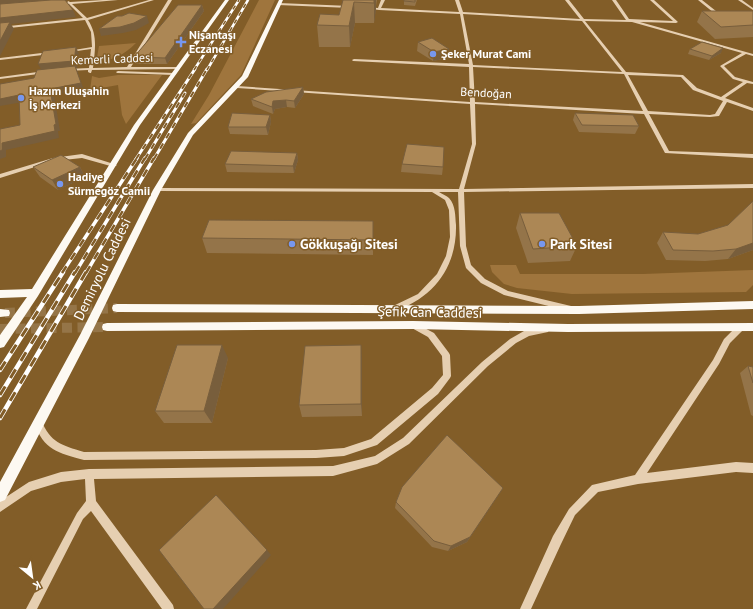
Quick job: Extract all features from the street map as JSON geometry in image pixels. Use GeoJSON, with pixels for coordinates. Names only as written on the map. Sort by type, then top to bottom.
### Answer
{"type":"FeatureCollection","features":[{"type":"Feature","properties":{"kind":"main road"},"geometry":{"type":"LineString","coordinates":[[0,344],[35,293],[138,125],[227,0]]}},
{"type":"Feature","properties":{"kind":"main road","name":"Demiryolu Caddesi"},"geometry":{"type":"LineString","coordinates":[[0,495],[84,338],[157,190],[190,134],[213,108],[237,87],[245,77],[280,2]]}},
{"type":"Feature","properties":{"kind":"main road"},"geometry":{"type":"LineString","coordinates":[[0,294],[35,293]]}},
{"type":"Feature","properties":{"kind":"main road","name":"Şefik Can Caddesi"},"geometry":{"type":"LineString","coordinates":[[117,308],[579,310],[753,305]]}},
{"type":"Feature","properties":{"kind":"main road","name":"Şefik Can Caddesi"},"geometry":{"type":"LineString","coordinates":[[107,327],[413,325],[554,328],[753,327]]}},
{"type":"Feature","properties":{"kind":"street"},"geometry":{"type":"LineString","coordinates":[[54,4],[116,0]]}},
{"type":"Feature","properties":{"kind":"street"},"geometry":{"type":"LineString","coordinates":[[0,28],[87,19],[152,0]]}},
{"type":"Feature","properties":{"kind":"street"},"geometry":{"type":"LineString","coordinates":[[128,68],[170,0]]}},
{"type":"Feature","properties":{"kind":"street"},"geometry":{"type":"LineString","coordinates":[[379,9],[384,0]]}},
{"type":"Feature","properties":{"kind":"street"},"geometry":{"type":"LineString","coordinates":[[457,0],[462,15],[470,67],[474,144],[461,190],[463,246],[468,266],[483,281],[516,296],[579,310]]}},
{"type":"Feature","properties":{"kind":"street"},"geometry":{"type":"LineString","coordinates":[[567,0],[625,73],[667,152],[753,156]]}},
{"type":"Feature","properties":{"kind":"street"},"geometry":{"type":"LineString","coordinates":[[614,0],[628,20],[753,55]]}},
{"type":"Feature","properties":{"kind":"street"},"geometry":{"type":"LineString","coordinates":[[363,8],[462,15],[676,22],[652,0]]}},
{"type":"Feature","properties":{"kind":"street"},"geometry":{"type":"LineString","coordinates":[[700,0],[720,16]]}},
{"type":"Feature","properties":{"kind":"street"},"geometry":{"type":"LineString","coordinates":[[740,0],[753,9]]}},
{"type":"Feature","properties":{"kind":"street"},"geometry":{"type":"LineString","coordinates":[[70,2],[87,19],[91,26],[94,48],[91,71]]}},
{"type":"Feature","properties":{"kind":"street"},"geometry":{"type":"LineString","coordinates":[[280,2],[355,8]]}},
{"type":"Feature","properties":{"kind":"street"},"geometry":{"type":"LineString","coordinates":[[62,52],[94,48]]}},
{"type":"Feature","properties":{"kind":"street"},"geometry":{"type":"LineString","coordinates":[[0,59],[55,53]]}},
{"type":"Feature","properties":{"kind":"street"},"geometry":{"type":"LineString","coordinates":[[745,53],[722,66],[734,78],[753,83]]}},
{"type":"Feature","properties":{"kind":"street"},"geometry":{"type":"LineString","coordinates":[[354,60],[470,67],[682,76],[696,88],[753,110]]}},
{"type":"Feature","properties":{"kind":"street","name":"Kemerli Caddesi"},"geometry":{"type":"LineString","coordinates":[[66,74],[128,68],[176,71]]}},
{"type":"Feature","properties":{"kind":"street","name":"Kemerli Caddesi"},"geometry":{"type":"LineString","coordinates":[[59,71],[176,71]]}},
{"type":"Feature","properties":{"kind":"street","name":"Kemerli Caddesi"},"geometry":{"type":"LineString","coordinates":[[0,79],[52,74]]}},
{"type":"Feature","properties":{"kind":"street"},"geometry":{"type":"LineString","coordinates":[[724,100],[745,82]]}},
{"type":"Feature","properties":{"kind":"street","name":"Bendoğan"},"geometry":{"type":"LineString","coordinates":[[237,87],[472,103],[710,116],[717,115],[724,100]]}},
{"type":"Feature","properties":{"kind":"street"},"geometry":{"type":"LineString","coordinates":[[0,176],[53,160],[82,156],[114,165]]}},
{"type":"Feature","properties":{"kind":"street"},"geometry":{"type":"LineString","coordinates":[[157,190],[272,192],[610,190],[753,186]]}},
{"type":"Feature","properties":{"kind":"street"},"geometry":{"type":"LineString","coordinates":[[433,191],[455,195],[462,203]]}},
{"type":"Feature","properties":{"kind":"street"},"geometry":{"type":"LineString","coordinates":[[393,308],[420,296],[440,275],[449,256],[452,237],[452,210],[447,199],[433,191]]}},
{"type":"Feature","properties":{"kind":"street"},"geometry":{"type":"LineString","coordinates":[[38,423],[41,433],[56,448],[84,456],[316,454],[344,452],[374,442],[435,391],[447,376],[446,355],[431,335],[413,325]]}},
{"type":"Feature","properties":{"kind":"street"},"geometry":{"type":"LineString","coordinates":[[638,479],[716,362],[727,341],[741,327]]}},
{"type":"Feature","properties":{"kind":"street"},"geometry":{"type":"LineString","coordinates":[[0,507],[29,487],[61,477],[89,474],[333,471],[377,460],[406,440],[485,364],[513,341],[527,333],[554,328]]}},
{"type":"Feature","properties":{"kind":"street"},"geometry":{"type":"LineString","coordinates":[[525,609],[557,540],[572,512],[595,488],[638,479],[736,467],[753,468]]}},
{"type":"Feature","properties":{"kind":"street"},"geometry":{"type":"LineString","coordinates":[[89,474],[91,503],[169,609]]}},
{"type":"Feature","properties":{"kind":"street"},"geometry":{"type":"LineString","coordinates":[[31,609],[80,516],[91,503]]}},
{"type":"Feature","properties":{"kind":"shaded area"},"geometry":{"type":"Polygon","coordinates":[[[259,0],[275,0],[241,75],[196,123],[191,124],[209,95],[259,0]]]}},
{"type":"Feature","properties":{"kind":"shaded area"},"geometry":{"type":"Polygon","coordinates":[[[136,43],[127,51],[118,56],[96,63],[99,46],[136,43]]]}},
{"type":"Feature","properties":{"kind":"shaded area"},"geometry":{"type":"Polygon","coordinates":[[[118,75],[162,75],[126,124],[122,115],[118,85],[90,90],[92,76],[99,78],[118,75]]]}},
{"type":"Feature","properties":{"kind":"shaded area"},"geometry":{"type":"Polygon","coordinates":[[[490,265],[516,265],[520,274],[643,274],[753,270],[753,285],[746,292],[572,294],[517,288],[504,284],[492,272],[490,265]]]}},
{"type":"Feature","properties":{"kind":"building"},"geometry":{"type":"Polygon","coordinates":[[[65,0],[73,10],[0,18],[0,4],[65,0]]]}},
{"type":"Feature","properties":{"kind":"building"},"geometry":{"type":"Polygon","coordinates":[[[343,0],[374,0],[374,3],[354,2],[349,26],[317,25],[320,14],[339,15],[343,0]]]}},
{"type":"Feature","properties":{"kind":"building"},"geometry":{"type":"Polygon","coordinates":[[[415,0],[415,2],[404,1],[415,0]]]}},
{"type":"Feature","properties":{"kind":"building"},"geometry":{"type":"Polygon","coordinates":[[[178,5],[202,5],[165,58],[134,57],[178,5]]]}},
{"type":"Feature","properties":{"kind":"building"},"geometry":{"type":"Polygon","coordinates":[[[702,11],[753,11],[753,25],[721,27],[702,11]]]}},
{"type":"Feature","properties":{"kind":"building"},"geometry":{"type":"Polygon","coordinates":[[[129,13],[147,16],[134,23],[120,27],[99,29],[117,16],[122,16],[129,13]]]}},
{"type":"Feature","properties":{"kind":"building"},"geometry":{"type":"Polygon","coordinates":[[[10,22],[0,41],[0,23],[10,22]]]}},
{"type":"Feature","properties":{"kind":"building"},"geometry":{"type":"Polygon","coordinates":[[[432,38],[449,49],[434,52],[418,42],[432,38]]]}},
{"type":"Feature","properties":{"kind":"building"},"geometry":{"type":"Polygon","coordinates":[[[702,42],[723,48],[712,56],[690,49],[702,42]]]}},
{"type":"Feature","properties":{"kind":"building"},"geometry":{"type":"Polygon","coordinates":[[[76,47],[74,61],[38,64],[43,51],[76,47]]]}},
{"type":"Feature","properties":{"kind":"building"},"geometry":{"type":"Polygon","coordinates":[[[75,66],[81,83],[50,89],[56,124],[54,125],[55,131],[2,143],[2,150],[0,151],[0,129],[20,125],[19,95],[0,99],[0,84],[34,78],[37,70],[75,66]]]}},
{"type":"Feature","properties":{"kind":"building"},"geometry":{"type":"Polygon","coordinates":[[[303,87],[294,101],[273,101],[272,107],[251,99],[266,92],[303,87]]]}},
{"type":"Feature","properties":{"kind":"building"},"geometry":{"type":"Polygon","coordinates":[[[232,113],[270,115],[266,127],[228,127],[232,113]]]}},
{"type":"Feature","properties":{"kind":"building"},"geometry":{"type":"Polygon","coordinates":[[[575,113],[633,115],[639,126],[582,125],[575,113]]]}},
{"type":"Feature","properties":{"kind":"building"},"geometry":{"type":"Polygon","coordinates":[[[407,144],[444,147],[443,167],[402,164],[407,144]]]}},
{"type":"Feature","properties":{"kind":"building"},"geometry":{"type":"Polygon","coordinates":[[[231,151],[297,153],[293,166],[225,164],[231,151]]]}},
{"type":"Feature","properties":{"kind":"building"},"geometry":{"type":"Polygon","coordinates":[[[61,155],[80,167],[52,180],[33,167],[61,155]]]}},
{"type":"Feature","properties":{"kind":"building"},"geometry":{"type":"Polygon","coordinates":[[[753,201],[753,243],[736,249],[713,251],[673,250],[663,232],[698,234],[728,225],[753,201]]]}},
{"type":"Feature","properties":{"kind":"building"},"geometry":{"type":"Polygon","coordinates":[[[520,213],[559,213],[577,246],[533,249],[520,213]]]}},
{"type":"Feature","properties":{"kind":"building"},"geometry":{"type":"Polygon","coordinates":[[[209,220],[373,221],[373,240],[202,238],[209,220]]]}},
{"type":"Feature","properties":{"kind":"building"},"geometry":{"type":"Polygon","coordinates":[[[177,345],[222,345],[204,411],[155,411],[177,345]]]}},
{"type":"Feature","properties":{"kind":"building"},"geometry":{"type":"Polygon","coordinates":[[[361,345],[361,404],[299,405],[305,346],[361,345]]]}},
{"type":"Feature","properties":{"kind":"building"},"geometry":{"type":"Polygon","coordinates":[[[748,366],[753,367],[753,383],[748,366]]]}},
{"type":"Feature","properties":{"kind":"building"},"geometry":{"type":"Polygon","coordinates":[[[447,435],[503,488],[470,537],[451,546],[434,541],[396,502],[402,487],[447,435]]]}},
{"type":"Feature","properties":{"kind":"building"},"geometry":{"type":"Polygon","coordinates":[[[216,495],[267,550],[213,609],[204,609],[159,550],[216,495]]]}},
{"type":"Feature","properties":{"kind":"tunnel"},"geometry":{"type":"LineString","coordinates":[[5,313],[117,308]]}},
{"type":"Feature","properties":{"kind":"tunnel"},"geometry":{"type":"LineString","coordinates":[[0,329],[107,327]]}},
{"type":"Feature","properties":{"kind":"railway"},"geometry":{"type":"LineString","coordinates":[[194,70],[239,0]]}},
{"type":"Feature","properties":{"kind":"railway"},"geometry":{"type":"LineString","coordinates":[[207,70],[248,0]]}},
{"type":"Feature","properties":{"kind":"railway"},"geometry":{"type":"LineString","coordinates":[[136,159],[195,69]]}},
{"type":"Feature","properties":{"kind":"railway"},"geometry":{"type":"LineString","coordinates":[[154,159],[207,69]]}},
{"type":"Feature","properties":{"kind":"railway"},"geometry":{"type":"LineString","coordinates":[[145,159],[185,93]]}},
{"type":"Feature","properties":{"kind":"railway"},"geometry":{"type":"LineString","coordinates":[[62,273],[137,158]]}},
{"type":"Feature","properties":{"kind":"railway"},"geometry":{"type":"LineString","coordinates":[[75,273],[145,158]]}},
{"type":"Feature","properties":{"kind":"railway"},"geometry":{"type":"LineString","coordinates":[[86,273],[154,158]]}},
{"type":"Feature","properties":{"kind":"railway"},"geometry":{"type":"LineString","coordinates":[[0,370],[63,272]]}},
{"type":"Feature","properties":{"kind":"railway"},"geometry":{"type":"LineString","coordinates":[[0,395],[75,272]]}},
{"type":"Feature","properties":{"kind":"railway"},"geometry":{"type":"LineString","coordinates":[[0,418],[86,272]]}},
{"type":"Feature","properties":{"kind":"place","name":"Nişantaşı Eczanesi"},"geometry":{"type":"Point","coordinates":[181,42]}},
{"type":"Feature","properties":{"kind":"place","name":"Şeker Murat Cami"},"geometry":{"type":"Point","coordinates":[433,54]}},
{"type":"Feature","properties":{"kind":"place","name":"Hazım Uluşahin İş Merkezi"},"geometry":{"type":"Point","coordinates":[21,98]}},
{"type":"Feature","properties":{"kind":"place","name":"Hadiye Sürmegöz Camii"},"geometry":{"type":"Point","coordinates":[60,184]}},
{"type":"Feature","properties":{"kind":"place","name":"Gökkuşağı Sitesi"},"geometry":{"type":"Point","coordinates":[292,244]}},
{"type":"Feature","properties":{"kind":"place","name":"Park Sitesi"},"geometry":{"type":"Point","coordinates":[542,244]}}]}
